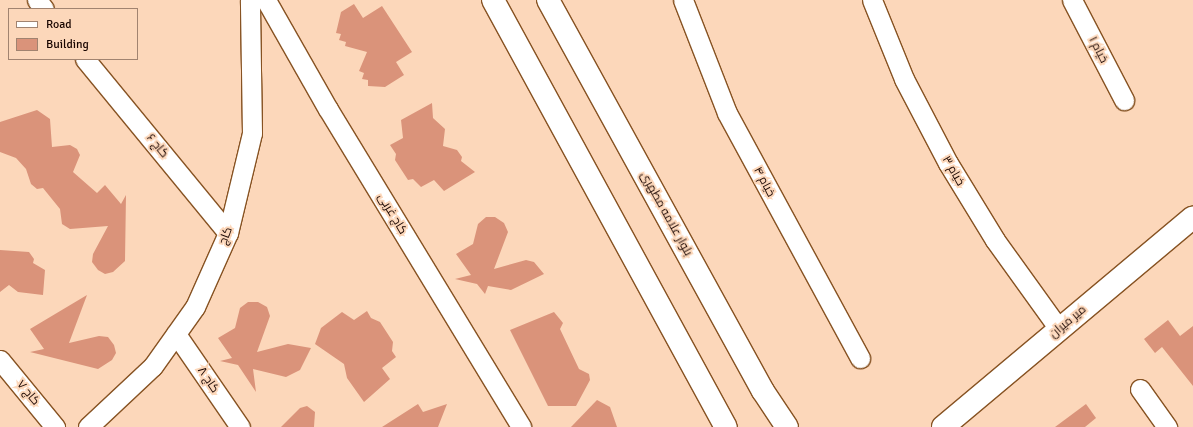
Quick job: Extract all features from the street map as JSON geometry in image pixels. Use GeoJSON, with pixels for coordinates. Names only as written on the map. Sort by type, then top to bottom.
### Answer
{"type":"FeatureCollection","features":[{"type":"Feature","properties":{"kind":"main road"},"geometry":{"type":"LineString","coordinates":[[493,0],[726,427]]}},
{"type":"Feature","properties":{"kind":"main road","name":"بلوار علامه مطهری"},"geometry":{"type":"LineString","coordinates":[[548,0],[763,391],[787,427]]}},
{"type":"Feature","properties":{"kind":"main road","name":"میر میران"},"geometry":{"type":"LineString","coordinates":[[943,427],[1193,218]]}},
{"type":"Feature","properties":{"kind":"street"},"geometry":{"type":"LineString","coordinates":[[37,0],[43,8]]}},
{"type":"Feature","properties":{"kind":"street","name":"کاج"},"geometry":{"type":"LineString","coordinates":[[88,427],[154,366],[195,307],[228,233],[252,133],[250,0]]}},
{"type":"Feature","properties":{"kind":"street","name":"کاج غربی"},"geometry":{"type":"LineString","coordinates":[[266,0],[328,109],[521,427]]}},
{"type":"Feature","properties":{"kind":"street","name":"خیام ۴"},"geometry":{"type":"LineString","coordinates":[[683,0],[727,113],[860,358]]}},
{"type":"Feature","properties":{"kind":"street","name":"خیام ۳"},"geometry":{"type":"LineString","coordinates":[[872,0],[904,79],[948,163],[994,240],[1059,329]]}},
{"type":"Feature","properties":{"kind":"street","name":"خیام ۱"},"geometry":{"type":"LineString","coordinates":[[1072,0],[1124,100]]}},
{"type":"Feature","properties":{"kind":"street","name":"کاج ۶"},"geometry":{"type":"LineString","coordinates":[[86,60],[228,233]]}},
{"type":"Feature","properties":{"kind":"street","name":"کاج ۸"},"geometry":{"type":"LineString","coordinates":[[176,334],[240,427]]}},
{"type":"Feature","properties":{"kind":"street","name":"کاج ۷"},"geometry":{"type":"LineString","coordinates":[[0,360],[55,427]]}},
{"type":"Feature","properties":{"kind":"street"},"geometry":{"type":"LineString","coordinates":[[1140,389],[1167,427]]}},
{"type":"Feature","properties":{"kind":"building"},"geometry":{"type":"Polygon","coordinates":[[[354,4],[363,18],[382,6],[412,52],[396,62],[404,75],[385,87],[368,86],[368,80],[362,79],[364,73],[359,71],[367,52],[345,46],[346,42],[339,40],[341,34],[336,33],[341,12],[354,4]]]}},
{"type":"Feature","properties":{"kind":"building"},"geometry":{"type":"Polygon","coordinates":[[[432,103],[433,118],[445,129],[443,146],[457,150],[462,157],[461,161],[475,172],[444,191],[434,180],[421,187],[413,179],[408,180],[395,160],[396,154],[390,145],[403,138],[401,120],[432,103]]]}},
{"type":"Feature","properties":{"kind":"building"},"geometry":{"type":"Polygon","coordinates":[[[37,110],[50,119],[52,147],[70,145],[77,149],[80,155],[73,172],[97,193],[105,185],[121,204],[126,195],[125,261],[113,272],[105,274],[98,270],[92,262],[93,254],[108,226],[70,229],[62,224],[60,209],[43,188],[37,189],[31,184],[26,169],[16,158],[0,152],[0,122],[37,110]]]}},
{"type":"Feature","properties":{"kind":"building"},"geometry":{"type":"Polygon","coordinates":[[[486,217],[495,217],[504,223],[508,232],[494,269],[526,260],[534,262],[544,274],[511,290],[488,286],[485,294],[477,284],[455,279],[471,275],[456,254],[473,244],[478,224],[486,217]]]}},
{"type":"Feature","properties":{"kind":"building"},"geometry":{"type":"Polygon","coordinates":[[[0,250],[29,252],[34,259],[33,263],[45,270],[43,295],[18,292],[9,285],[0,292],[0,250]]]}},
{"type":"Feature","properties":{"kind":"building"},"geometry":{"type":"Polygon","coordinates":[[[87,295],[69,343],[99,336],[108,337],[114,345],[116,353],[112,360],[98,369],[30,352],[44,349],[30,329],[87,295]]]}},
{"type":"Feature","properties":{"kind":"building"},"geometry":{"type":"Polygon","coordinates":[[[248,302],[258,302],[267,307],[270,316],[257,352],[288,344],[311,348],[300,370],[286,377],[253,369],[256,392],[238,365],[220,361],[232,358],[218,338],[235,328],[240,308],[248,302]]]}},
{"type":"Feature","properties":{"kind":"building"},"geometry":{"type":"Polygon","coordinates":[[[367,311],[371,318],[380,322],[393,342],[392,351],[396,357],[382,368],[390,379],[364,402],[347,378],[344,364],[315,344],[321,328],[342,312],[354,320],[367,311]]]}},
{"type":"Feature","properties":{"kind":"building"},"geometry":{"type":"Polygon","coordinates":[[[554,312],[563,323],[560,329],[579,369],[589,374],[590,380],[576,406],[548,406],[510,330],[554,312]]]}},
{"type":"Feature","properties":{"kind":"building"},"geometry":{"type":"Polygon","coordinates":[[[1168,320],[1180,336],[1193,326],[1193,386],[1162,347],[1155,353],[1144,339],[1168,320]]]}},
{"type":"Feature","properties":{"kind":"building"},"geometry":{"type":"Polygon","coordinates":[[[597,400],[610,407],[617,427],[571,427],[597,400]]]}},
{"type":"Feature","properties":{"kind":"building"},"geometry":{"type":"Polygon","coordinates":[[[418,404],[423,412],[447,404],[438,427],[382,427],[418,404]]]}},
{"type":"Feature","properties":{"kind":"building"},"geometry":{"type":"Polygon","coordinates":[[[1086,404],[1096,418],[1085,427],[1055,427],[1086,404]]]}},
{"type":"Feature","properties":{"kind":"building"},"geometry":{"type":"Polygon","coordinates":[[[307,406],[315,412],[314,427],[281,427],[300,408],[307,406]]]}}]}
